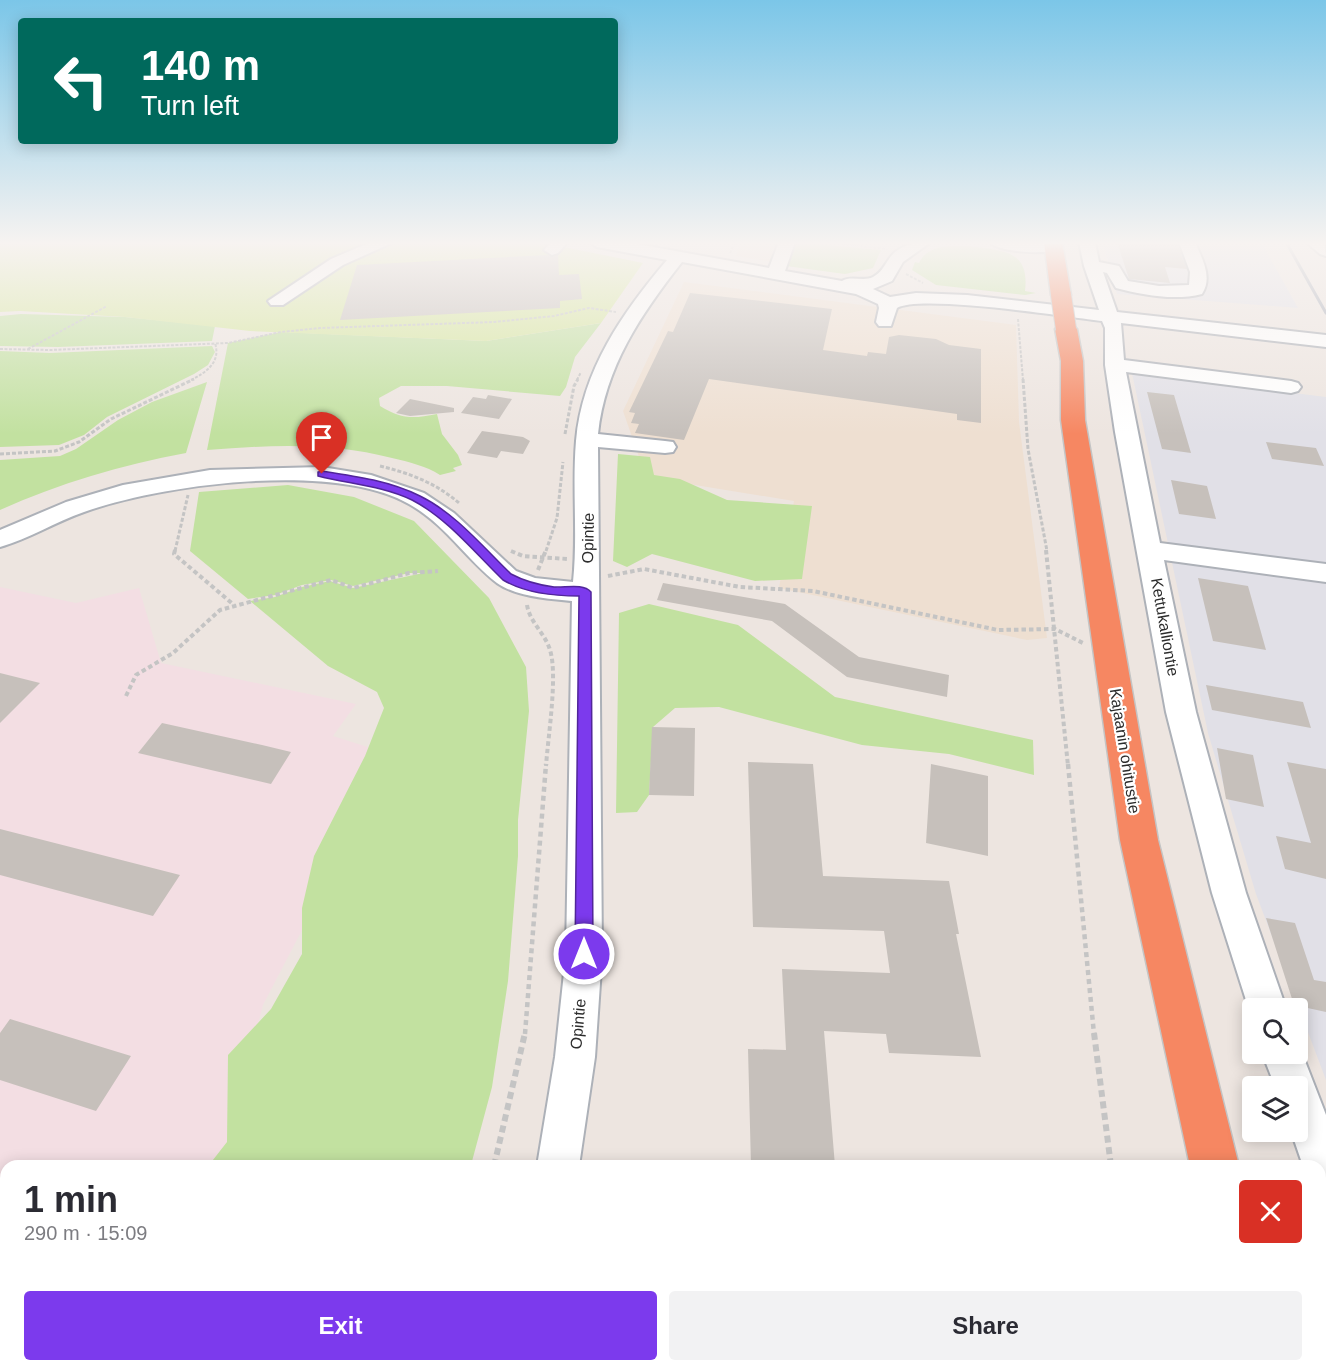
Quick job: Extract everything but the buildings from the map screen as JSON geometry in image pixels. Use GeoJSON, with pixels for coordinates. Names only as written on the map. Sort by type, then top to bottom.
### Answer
{"type":"FeatureCollection","features":[{"type":"Feature","properties":{"kind":"highway","name":"Kajaanin ohitustie"},"geometry":{"type":"LineString","coordinates":[[1056,306],[1072,362],[1073,420],[1139,840],[1214,1160]]}},
{"type":"Feature","properties":{"kind":"street","name":"Opintie"},"geometry":{"type":"LineString","coordinates":[[559,1160],[575,1057],[584,954],[593,585],[576,439],[607,359],[626,325],[641,306]]}},
{"type":"Feature","properties":{"kind":"street"},"geometry":{"type":"LineString","coordinates":[[1017,306],[1326,341]]}},
{"type":"Feature","properties":{"kind":"street","name":"Kettukalliontie"},"geometry":{"type":"LineString","coordinates":[[1109,306],[1114,328],[1114,365],[1181,712],[1229,893],[1264,998]]}},
{"type":"Feature","properties":{"kind":"street"},"geometry":{"type":"LineString","coordinates":[[1114,365],[1291,387]]}},
{"type":"Feature","properties":{"kind":"street"},"geometry":{"type":"LineString","coordinates":[[576,439],[665,447]]}},
{"type":"Feature","properties":{"kind":"street"},"geometry":{"type":"LineString","coordinates":[[0,539],[98,499],[192,481],[270,474],[322,474],[371,482],[416,498],[446,518],[507,577],[531,586],[555,591],[593,585]]}},
{"type":"Feature","properties":{"kind":"street"},"geometry":{"type":"LineString","coordinates":[[1151,550],[1326,573]]}},
{"type":"Feature","properties":{"kind":"street"},"geometry":{"type":"LineString","coordinates":[[1308,1122],[1322,1160]]}},
{"type":"Feature","properties":{"kind":"path"},"geometry":{"type":"LineString","coordinates":[[27,349],[107,306]]}},
{"type":"Feature","properties":{"kind":"path"},"geometry":{"type":"LineString","coordinates":[[613,317],[620,306]]}},
{"type":"Feature","properties":{"kind":"path"},"geometry":{"type":"LineString","coordinates":[[0,349],[228,343],[280,332],[320,328],[494,322],[554,316],[589,308],[616,312]]}},
{"type":"Feature","properties":{"kind":"path"},"geometry":{"type":"LineString","coordinates":[[1018,315],[1028,449],[1050,569],[1089,991],[1110,1160]]}},
{"type":"Feature","properties":{"kind":"path"},"geometry":{"type":"LineString","coordinates":[[0,454],[55,451],[79,442],[111,419],[199,376],[213,366],[218,352],[215,343]]}},
{"type":"Feature","properties":{"kind":"path"},"geometry":{"type":"LineString","coordinates":[[576,439],[567,419],[574,386],[584,367]]}},
{"type":"Feature","properties":{"kind":"path"},"geometry":{"type":"LineString","coordinates":[[496,1160],[527,1024],[553,669],[550,648],[529,617],[525,598],[554,534],[560,512],[563,460]]}},
{"type":"Feature","properties":{"kind":"path"},"geometry":{"type":"LineString","coordinates":[[192,481],[174,554],[234,606]]}},
{"type":"Feature","properties":{"kind":"path"},"geometry":{"type":"LineString","coordinates":[[593,585],[644,569],[740,587],[813,591],[998,630],[1055,629],[1089,645]]}},
{"type":"Feature","properties":{"kind":"path"},"geometry":{"type":"LineString","coordinates":[[126,696],[136,675],[173,653],[220,610],[331,579],[352,588],[410,573],[438,571]]}},
{"type":"Feature","properties":{"kind":"shaded area"},"geometry":{"type":"Polygon","coordinates":[[[673,306],[869,306],[1016,325],[1019,422],[1047,638],[1027,640],[779,588],[794,501],[646,477],[623,411],[673,306]]]}},
{"type":"Feature","properties":{"kind":"shaded area"},"geometry":{"type":"Polygon","coordinates":[[[1271,306],[1297,306],[1298,308],[1271,306]]]}},
{"type":"Feature","properties":{"kind":"shaded area"},"geometry":{"type":"Polygon","coordinates":[[[1132,373],[1326,397],[1326,1080],[1308,1032],[1308,998],[1295,998],[1256,894],[1208,733],[1132,373]]]}},
{"type":"Feature","properties":{"kind":"shaded area"},"geometry":{"type":"Polygon","coordinates":[[[0,587],[76,603],[139,588],[161,663],[356,704],[333,736],[393,755],[263,1005],[222,1160],[0,1160],[0,587]]]}},
{"type":"Feature","properties":{"kind":"green space"},"geometry":{"type":"Polygon","coordinates":[[[0,306],[613,306],[601,323],[486,341],[250,331],[125,317],[0,312],[0,306]]]}},
{"type":"Feature","properties":{"kind":"green space"},"geometry":{"type":"Polygon","coordinates":[[[21,314],[125,317],[215,326],[212,341],[58,347],[0,346],[0,316],[21,314]]]}},
{"type":"Feature","properties":{"kind":"green space"},"geometry":{"type":"Polygon","coordinates":[[[601,323],[575,357],[566,387],[560,396],[447,386],[401,386],[379,398],[380,406],[401,416],[420,417],[437,414],[442,434],[458,455],[462,465],[453,468],[456,471],[440,475],[423,467],[369,453],[323,447],[277,446],[207,450],[228,343],[281,332],[486,341],[601,323]]]}},
{"type":"Feature","properties":{"kind":"green space"},"geometry":{"type":"Polygon","coordinates":[[[212,346],[215,352],[208,365],[107,417],[84,435],[59,445],[0,447],[0,351],[50,353],[212,346]]]}},
{"type":"Feature","properties":{"kind":"green space"},"geometry":{"type":"Polygon","coordinates":[[[207,382],[186,453],[91,476],[45,491],[0,510],[0,460],[60,456],[76,449],[118,420],[152,402],[207,382]]]}},
{"type":"Feature","properties":{"kind":"green space"},"geometry":{"type":"Polygon","coordinates":[[[618,454],[650,457],[654,475],[680,479],[727,500],[812,506],[802,579],[755,581],[652,554],[627,567],[613,561],[618,454]]]}},
{"type":"Feature","properties":{"kind":"green space"},"geometry":{"type":"Polygon","coordinates":[[[288,485],[354,497],[414,521],[489,598],[526,667],[529,711],[518,820],[518,856],[508,981],[492,1087],[472,1160],[213,1160],[227,1142],[228,1055],[271,1009],[302,954],[302,908],[314,856],[365,756],[384,708],[377,692],[328,666],[250,601],[275,597],[302,587],[330,581],[353,588],[423,573],[409,573],[353,586],[331,580],[302,585],[275,595],[248,599],[190,551],[199,492],[288,485]]]}},
{"type":"Feature","properties":{"kind":"green space"},"geometry":{"type":"Polygon","coordinates":[[[649,604],[738,625],[835,697],[1033,740],[1034,775],[949,754],[862,745],[719,707],[675,708],[653,727],[649,795],[637,812],[616,813],[619,613],[649,604]]]}},
{"type":"Feature","properties":{"kind":"railway"},"geometry":{"type":"LineString","coordinates":[[1322,306],[1326,313]]}},
{"type":"Feature","properties":{"kind":"route"},"geometry":{"type":"LineString","coordinates":[[322,474],[371,482],[416,498],[446,518],[507,577],[517,582],[555,591],[585,592],[584,954]]}}]}
